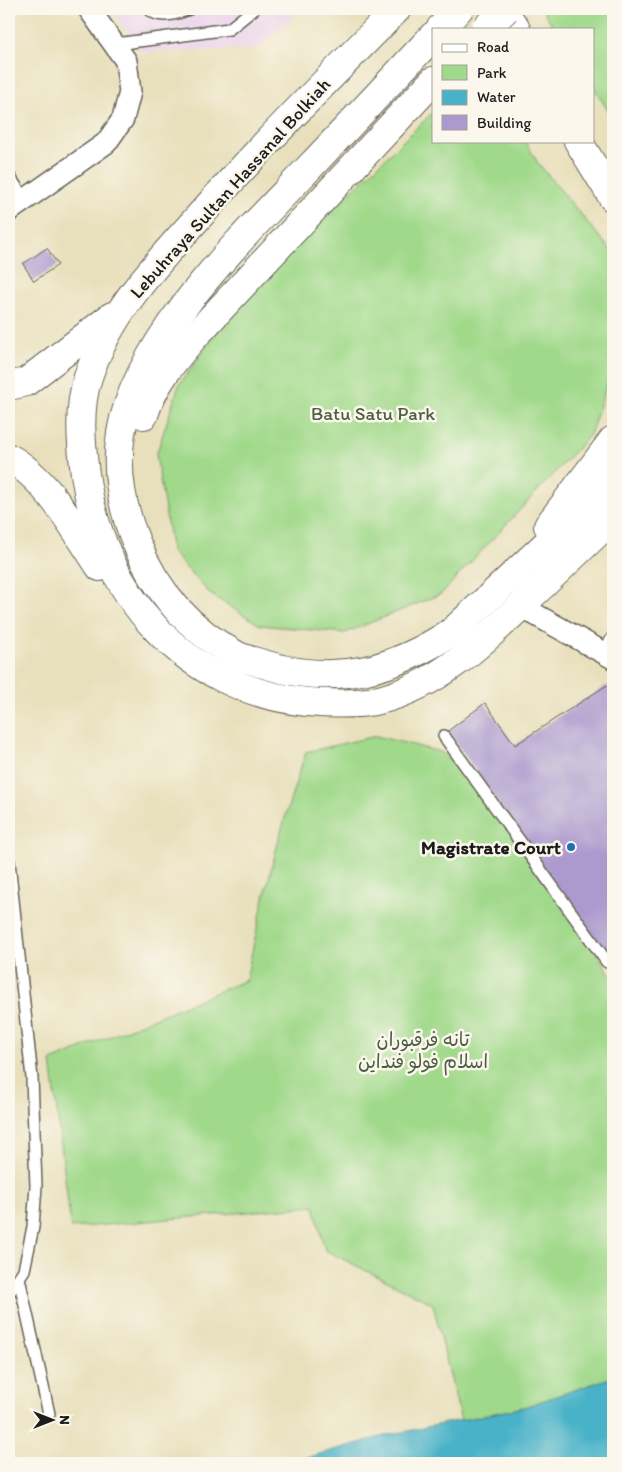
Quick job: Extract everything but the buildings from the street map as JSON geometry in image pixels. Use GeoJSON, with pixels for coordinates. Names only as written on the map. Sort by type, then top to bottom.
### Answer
{"type":"FeatureCollection","features":[{"type":"Feature","properties":{"kind":"main road","name":"Lebuhraya Sultan Hassanal Bolkiah"},"geometry":{"type":"LineString","coordinates":[[397,9],[248,161],[165,255],[120,310],[100,346],[87,379],[81,409],[82,449],[87,489],[112,567],[136,607],[159,634],[190,660],[240,688],[282,700],[331,704],[378,700],[427,682],[474,650],[613,518]]}},
{"type":"Feature","properties":{"kind":"main road"},"geometry":{"type":"LineString","coordinates":[[441,28],[459,9]]}},
{"type":"Feature","properties":{"kind":"main road"},"geometry":{"type":"LineString","coordinates":[[486,28],[505,9],[515,28]]}},
{"type":"Feature","properties":{"kind":"main road"},"geometry":{"type":"LineString","coordinates":[[432,37],[261,218],[179,314],[150,358],[131,397],[121,434],[119,476],[126,517],[147,569],[175,608],[206,636],[240,657],[285,670],[318,675],[362,672],[392,664],[428,648],[453,631],[613,482]]}},
{"type":"Feature","properties":{"kind":"main road"},"geometry":{"type":"LineString","coordinates":[[126,517],[138,439],[145,412],[155,389],[172,362],[236,290],[432,82]]}},
{"type":"Feature","properties":{"kind":"main road"},"geometry":{"type":"LineString","coordinates":[[579,142],[613,198]]}},
{"type":"Feature","properties":{"kind":"main road"},"geometry":{"type":"LineString","coordinates":[[9,386],[26,382],[120,310]]}},
{"type":"Feature","properties":{"kind":"main road"},"geometry":{"type":"LineString","coordinates":[[500,588],[613,440]]}},
{"type":"Feature","properties":{"kind":"main road"},"geometry":{"type":"LineString","coordinates":[[9,458],[41,485],[73,523],[112,586],[136,607]]}},
{"type":"Feature","properties":{"kind":"street"},"geometry":{"type":"LineString","coordinates":[[17,205],[106,143],[123,119],[130,92],[126,61],[116,44],[89,9]]}},
{"type":"Feature","properties":{"kind":"street"},"geometry":{"type":"LineString","coordinates":[[520,606],[610,649]]}},
{"type":"Feature","properties":{"kind":"lane"},"geometry":{"type":"LineString","coordinates":[[148,9],[160,14],[172,15],[189,9]]}},
{"type":"Feature","properties":{"kind":"lane"},"geometry":{"type":"LineString","coordinates":[[116,44],[229,29],[254,9]]}},
{"type":"Feature","properties":{"kind":"lane"},"geometry":{"type":"LineString","coordinates":[[9,176],[17,205]]}},
{"type":"Feature","properties":{"kind":"lane"},"geometry":{"type":"LineString","coordinates":[[444,736],[606,962],[613,962]]}},
{"type":"Feature","properties":{"kind":"lane"},"geometry":{"type":"LineString","coordinates":[[9,862],[32,1078],[35,1152],[33,1227],[24,1270],[9,1293]]}},
{"type":"Feature","properties":{"kind":"lane"},"geometry":{"type":"LineString","coordinates":[[19,1278],[49,1414]]}},
{"type":"Feature","properties":{"kind":"shaded area"},"geometry":{"type":"Polygon","coordinates":[[[111,9],[301,9],[257,48],[142,52],[111,9]]]}},
{"type":"Feature","properties":{"kind":"green space"},"geometry":{"type":"Polygon","coordinates":[[[542,9],[613,9],[613,118],[594,89],[594,28],[554,28],[542,9]]]}},
{"type":"Feature","properties":{"kind":"green space","name":"Batu Satu Park"},"geometry":{"type":"Polygon","coordinates":[[[432,113],[432,142],[526,142],[538,163],[613,253],[613,367],[590,435],[441,594],[345,633],[260,625],[210,594],[172,552],[156,455],[179,385],[241,299],[432,113]]]}},
{"type":"Feature","properties":{"kind":"green space","name":"تانه فرقبوران اسلام فولو فنداين"},"geometry":{"type":"Polygon","coordinates":[[[376,736],[441,752],[478,786],[540,870],[613,978],[613,1377],[524,1407],[461,1421],[433,1304],[325,1250],[314,1206],[71,1228],[51,1061],[246,980],[272,865],[306,752],[376,736]]]}},
{"type":"Feature","properties":{"kind":"water"},"geometry":{"type":"Polygon","coordinates":[[[613,1377],[613,1463],[286,1463],[388,1435],[524,1407],[613,1377]]]}},
{"type":"Feature","properties":{"kind":"place","name":"Magistrate Court"},"geometry":{"type":"Point","coordinates":[571,847]}}]}
